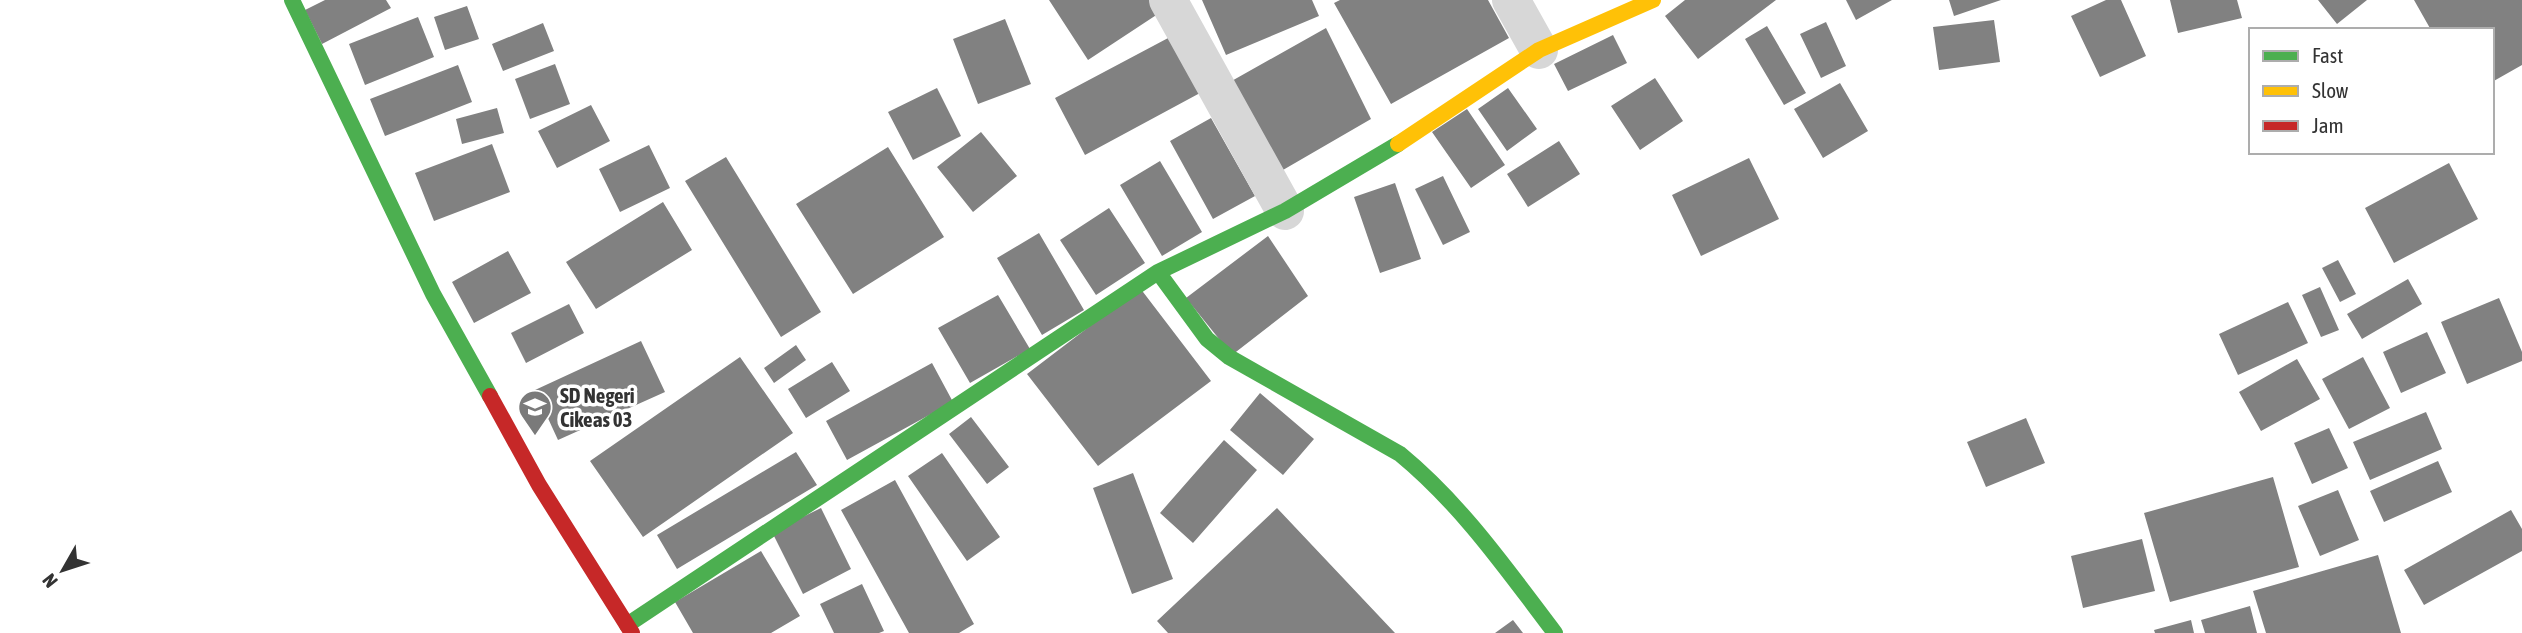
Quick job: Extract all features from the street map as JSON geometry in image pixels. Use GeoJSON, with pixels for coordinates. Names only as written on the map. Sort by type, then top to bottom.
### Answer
{"type":"FeatureCollection","features":[{"type":"Feature","properties":{"kind":"street"},"geometry":{"type":"LineString","coordinates":[[292,0],[433,294],[539,485],[629,629],[1158,272],[1285,211],[1408,138],[1539,50],[1653,0]]}},
{"type":"Feature","properties":{"kind":"street"},"geometry":{"type":"LineString","coordinates":[[1168,0],[1285,211]]}},
{"type":"Feature","properties":{"kind":"street"},"geometry":{"type":"LineString","coordinates":[[1511,0],[1539,50]]}},
{"type":"Feature","properties":{"kind":"street"},"geometry":{"type":"LineString","coordinates":[[1158,272],[1207,339],[1229,357],[1400,454],[1424,472],[1476,531],[1555,633]]}},
{"type":"Feature","properties":{"kind":"building"},"geometry":{"type":"Polygon","coordinates":[[[325,0],[386,0],[391,8],[322,44],[305,10],[325,0]]]}},
{"type":"Feature","properties":{"kind":"building"},"geometry":{"type":"Polygon","coordinates":[[[1049,0],[1166,0],[1170,6],[1088,60],[1049,0]]]}},
{"type":"Feature","properties":{"kind":"building"},"geometry":{"type":"Polygon","coordinates":[[[1202,0],[1312,0],[1319,16],[1226,55],[1202,0]]]}},
{"type":"Feature","properties":{"kind":"building"},"geometry":{"type":"Polygon","coordinates":[[[1340,0],[1488,0],[1509,38],[1391,104],[1334,3],[1340,0]]]}},
{"type":"Feature","properties":{"kind":"building"},"geometry":{"type":"Polygon","coordinates":[[[1685,0],[1776,0],[1698,59],[1665,16],[1685,0]]]}},
{"type":"Feature","properties":{"kind":"building"},"geometry":{"type":"Polygon","coordinates":[[[1846,0],[1892,0],[1856,20],[1846,0]]]}},
{"type":"Feature","properties":{"kind":"building"},"geometry":{"type":"Polygon","coordinates":[[[1949,0],[2001,0],[1954,16],[1949,0]]]}},
{"type":"Feature","properties":{"kind":"building"},"geometry":{"type":"Polygon","coordinates":[[[2106,0],[2121,0],[2146,56],[2100,77],[2071,16],[2106,0]]]}},
{"type":"Feature","properties":{"kind":"building"},"geometry":{"type":"Polygon","coordinates":[[[2170,0],[2237,0],[2242,18],[2178,33],[2170,0]]]}},
{"type":"Feature","properties":{"kind":"building"},"geometry":{"type":"Polygon","coordinates":[[[2318,0],[2367,0],[2337,24],[2318,0]]]}},
{"type":"Feature","properties":{"kind":"building"},"geometry":{"type":"Polygon","coordinates":[[[2414,0],[2522,0],[2522,65],[2494,81],[2494,28],[2430,28],[2414,0]]]}},
{"type":"Feature","properties":{"kind":"building"},"geometry":{"type":"Polygon","coordinates":[[[467,6],[479,39],[445,50],[434,17],[467,6]]]}},
{"type":"Feature","properties":{"kind":"building"},"geometry":{"type":"Polygon","coordinates":[[[418,17],[434,57],[365,85],[349,44],[418,17]]]}},
{"type":"Feature","properties":{"kind":"building"},"geometry":{"type":"Polygon","coordinates":[[[1005,19],[1031,84],[978,104],[953,39],[1005,19]]]}},
{"type":"Feature","properties":{"kind":"building"},"geometry":{"type":"Polygon","coordinates":[[[1994,20],[2000,62],[1939,70],[1933,27],[1994,20]]]}},
{"type":"Feature","properties":{"kind":"building"},"geometry":{"type":"Polygon","coordinates":[[[1826,22],[1846,66],[1821,78],[1800,34],[1826,22]]]}},
{"type":"Feature","properties":{"kind":"building"},"geometry":{"type":"Polygon","coordinates":[[[543,23],[554,51],[503,71],[492,44],[543,23]]]}},
{"type":"Feature","properties":{"kind":"building"},"geometry":{"type":"Polygon","coordinates":[[[1767,26],[1806,93],[1784,105],[1745,39],[1767,26]]]}},
{"type":"Feature","properties":{"kind":"building"},"geometry":{"type":"Polygon","coordinates":[[[1326,28],[1371,119],[1269,178],[1221,87],[1326,28]]]}},
{"type":"Feature","properties":{"kind":"building"},"geometry":{"type":"Polygon","coordinates":[[[1613,35],[1627,63],[1568,91],[1554,64],[1613,35]]]}},
{"type":"Feature","properties":{"kind":"building"},"geometry":{"type":"Polygon","coordinates":[[[1170,37],[1200,93],[1085,155],[1055,98],[1170,37]]]}},
{"type":"Feature","properties":{"kind":"building"},"geometry":{"type":"Polygon","coordinates":[[[555,64],[570,104],[530,119],[515,79],[555,64]]]}},
{"type":"Feature","properties":{"kind":"building"},"geometry":{"type":"Polygon","coordinates":[[[458,65],[472,102],[385,136],[370,99],[458,65]]]}},
{"type":"Feature","properties":{"kind":"building"},"geometry":{"type":"Polygon","coordinates":[[[1655,78],[1683,121],[1640,150],[1611,106],[1655,78]]]}},
{"type":"Feature","properties":{"kind":"building"},"geometry":{"type":"Polygon","coordinates":[[[1840,83],[1868,131],[1823,158],[1794,109],[1840,83]]]}},
{"type":"Feature","properties":{"kind":"building"},"geometry":{"type":"Polygon","coordinates":[[[937,88],[961,136],[913,160],[888,112],[937,88]]]}},
{"type":"Feature","properties":{"kind":"building"},"geometry":{"type":"Polygon","coordinates":[[[1508,88],[1537,129],[1507,151],[1478,109],[1508,88]]]}},
{"type":"Feature","properties":{"kind":"building"},"geometry":{"type":"Polygon","coordinates":[[[591,105],[610,141],[557,168],[538,131],[591,105]]]}},
{"type":"Feature","properties":{"kind":"building"},"geometry":{"type":"Polygon","coordinates":[[[497,108],[504,133],[462,144],[456,119],[497,108]]]}},
{"type":"Feature","properties":{"kind":"building"},"geometry":{"type":"Polygon","coordinates":[[[1467,109],[1505,165],[1471,188],[1432,132],[1467,109]]]}},
{"type":"Feature","properties":{"kind":"building"},"geometry":{"type":"Polygon","coordinates":[[[1211,118],[1255,196],[1213,219],[1170,141],[1211,118]]]}},
{"type":"Feature","properties":{"kind":"building"},"geometry":{"type":"Polygon","coordinates":[[[981,132],[1017,176],[973,212],[937,167],[981,132]]]}},
{"type":"Feature","properties":{"kind":"building"},"geometry":{"type":"Polygon","coordinates":[[[1559,141],[1580,174],[1528,207],[1507,174],[1559,141]]]}},
{"type":"Feature","properties":{"kind":"building"},"geometry":{"type":"Polygon","coordinates":[[[492,144],[510,192],[434,221],[415,173],[492,144]]]}},
{"type":"Feature","properties":{"kind":"building"},"geometry":{"type":"Polygon","coordinates":[[[649,145],[670,188],[620,212],[599,169],[649,145]]]}},
{"type":"Feature","properties":{"kind":"building"},"geometry":{"type":"Polygon","coordinates":[[[888,147],[944,237],[853,294],[796,204],[888,147]]]}},
{"type":"Feature","properties":{"kind":"building"},"geometry":{"type":"Polygon","coordinates":[[[726,157],[821,312],[781,337],[685,181],[726,157]]]}},
{"type":"Feature","properties":{"kind":"building"},"geometry":{"type":"Polygon","coordinates":[[[1749,158],[1779,219],[1701,256],[1672,195],[1749,158]]]}},
{"type":"Feature","properties":{"kind":"building"},"geometry":{"type":"Polygon","coordinates":[[[1160,161],[1202,232],[1162,256],[1120,185],[1160,161]]]}},
{"type":"Feature","properties":{"kind":"building"},"geometry":{"type":"Polygon","coordinates":[[[2449,163],[2478,219],[2394,263],[2365,208],[2449,163]]]}},
{"type":"Feature","properties":{"kind":"building"},"geometry":{"type":"Polygon","coordinates":[[[1443,176],[1470,232],[1443,245],[1415,189],[1443,176]]]}},
{"type":"Feature","properties":{"kind":"building"},"geometry":{"type":"Polygon","coordinates":[[[1395,183],[1421,259],[1380,273],[1354,197],[1395,183]]]}},
{"type":"Feature","properties":{"kind":"building"},"geometry":{"type":"Polygon","coordinates":[[[663,202],[692,250],[596,309],[566,262],[663,202]]]}},
{"type":"Feature","properties":{"kind":"building"},"geometry":{"type":"Polygon","coordinates":[[[1109,208],[1145,263],[1096,295],[1060,240],[1109,208]]]}},
{"type":"Feature","properties":{"kind":"building"},"geometry":{"type":"Polygon","coordinates":[[[1039,233],[1084,310],[1042,335],[997,258],[1039,233]]]}},
{"type":"Feature","properties":{"kind":"building"},"geometry":{"type":"Polygon","coordinates":[[[1268,236],[1308,296],[1232,355],[1186,298],[1268,236]]]}},
{"type":"Feature","properties":{"kind":"building"},"geometry":{"type":"Polygon","coordinates":[[[508,251],[531,293],[474,323],[452,282],[508,251]]]}},
{"type":"Feature","properties":{"kind":"building"},"geometry":{"type":"Polygon","coordinates":[[[2338,260],[2356,294],[2340,302],[2322,268],[2338,260]]]}},
{"type":"Feature","properties":{"kind":"building"},"geometry":{"type":"Polygon","coordinates":[[[2408,279],[2422,304],[2362,339],[2347,314],[2408,279]]]}},
{"type":"Feature","properties":{"kind":"building"},"geometry":{"type":"Polygon","coordinates":[[[2320,287],[2339,330],[2321,337],[2302,295],[2320,287]]]}},
{"type":"Feature","properties":{"kind":"building"},"geometry":{"type":"Polygon","coordinates":[[[1140,288],[1211,381],[1098,466],[1027,374],[1140,288]]]}},
{"type":"Feature","properties":{"kind":"building"},"geometry":{"type":"Polygon","coordinates":[[[998,295],[1030,349],[970,383],[938,328],[998,295]]]}},
{"type":"Feature","properties":{"kind":"building"},"geometry":{"type":"Polygon","coordinates":[[[2499,298],[2522,352],[2522,361],[2467,384],[2441,322],[2499,298]]]}},
{"type":"Feature","properties":{"kind":"building"},"geometry":{"type":"Polygon","coordinates":[[[2288,302],[2308,343],[2238,375],[2219,334],[2288,302]]]}},
{"type":"Feature","properties":{"kind":"building"},"geometry":{"type":"Polygon","coordinates":[[[569,304],[584,333],[526,363],[511,333],[569,304]]]}},
{"type":"Feature","properties":{"kind":"building"},"geometry":{"type":"Polygon","coordinates":[[[2427,332],[2446,373],[2401,393],[2383,352],[2427,332]]]}},
{"type":"Feature","properties":{"kind":"building"},"geometry":{"type":"Polygon","coordinates":[[[641,341],[665,392],[558,440],[535,390],[641,341]]]}},
{"type":"Feature","properties":{"kind":"building"},"geometry":{"type":"Polygon","coordinates":[[[796,345],[806,360],[774,383],[764,368],[796,345]]]}},
{"type":"Feature","properties":{"kind":"building"},"geometry":{"type":"Polygon","coordinates":[[[740,357],[793,433],[643,537],[590,461],[740,357]]]}},
{"type":"Feature","properties":{"kind":"building"},"geometry":{"type":"Polygon","coordinates":[[[2363,357],[2390,408],[2349,429],[2322,379],[2363,357]]]}},
{"type":"Feature","properties":{"kind":"building"},"geometry":{"type":"Polygon","coordinates":[[[2297,359],[2320,399],[2261,431],[2239,392],[2297,359]]]}},
{"type":"Feature","properties":{"kind":"building"},"geometry":{"type":"Polygon","coordinates":[[[832,362],[850,391],[806,418],[788,389],[832,362]]]}},
{"type":"Feature","properties":{"kind":"building"},"geometry":{"type":"Polygon","coordinates":[[[932,363],[953,402],[847,460],[826,421],[932,363]]]}},
{"type":"Feature","properties":{"kind":"building"},"geometry":{"type":"Polygon","coordinates":[[[1260,393],[1314,439],[1283,475],[1230,430],[1260,393]]]}},
{"type":"Feature","properties":{"kind":"building"},"geometry":{"type":"Polygon","coordinates":[[[2426,412],[2442,449],[2370,480],[2353,442],[2426,412]]]}},
{"type":"Feature","properties":{"kind":"building"},"geometry":{"type":"Polygon","coordinates":[[[971,417],[1009,467],[987,484],[949,434],[971,417]]]}},
{"type":"Feature","properties":{"kind":"building"},"geometry":{"type":"Polygon","coordinates":[[[2026,418],[2045,463],[1986,487],[1967,442],[2026,418]]]}},
{"type":"Feature","properties":{"kind":"building"},"geometry":{"type":"Polygon","coordinates":[[[2329,428],[2348,468],[2312,484],[2294,443],[2329,428]]]}},
{"type":"Feature","properties":{"kind":"building"},"geometry":{"type":"Polygon","coordinates":[[[1224,440],[1257,470],[1193,543],[1160,513],[1224,440]]]}},
{"type":"Feature","properties":{"kind":"building"},"geometry":{"type":"Polygon","coordinates":[[[796,452],[817,485],[677,569],[657,535],[796,452]]]}},
{"type":"Feature","properties":{"kind":"building"},"geometry":{"type":"Polygon","coordinates":[[[942,453],[1000,537],[967,561],[908,476],[942,453]]]}},
{"type":"Feature","properties":{"kind":"building"},"geometry":{"type":"Polygon","coordinates":[[[2438,461],[2452,492],[2384,522],[2370,491],[2438,461]]]}},
{"type":"Feature","properties":{"kind":"building"},"geometry":{"type":"Polygon","coordinates":[[[1133,473],[1173,579],[1132,594],[1093,488],[1133,473]]]}},
{"type":"Feature","properties":{"kind":"building"},"geometry":{"type":"Polygon","coordinates":[[[2273,477],[2299,567],[2170,602],[2144,513],[2273,477]]]}},
{"type":"Feature","properties":{"kind":"building"},"geometry":{"type":"Polygon","coordinates":[[[895,480],[974,624],[959,633],[909,633],[841,510],[895,480]]]}},
{"type":"Feature","properties":{"kind":"building"},"geometry":{"type":"Polygon","coordinates":[[[2338,490],[2359,540],[2320,556],[2298,506],[2338,490]]]}},
{"type":"Feature","properties":{"kind":"building"},"geometry":{"type":"Polygon","coordinates":[[[821,508],[851,569],[803,594],[772,532],[821,508]]]}},
{"type":"Feature","properties":{"kind":"building"},"geometry":{"type":"Polygon","coordinates":[[[1277,508],[1395,633],[1168,633],[1157,621],[1277,508]]]}},
{"type":"Feature","properties":{"kind":"building"},"geometry":{"type":"Polygon","coordinates":[[[2511,510],[2522,529],[2522,551],[2424,605],[2404,570],[2511,510]]]}},
{"type":"Feature","properties":{"kind":"building"},"geometry":{"type":"Polygon","coordinates":[[[2142,539],[2155,591],[2083,608],[2071,556],[2142,539]]]}},
{"type":"Feature","properties":{"kind":"building"},"geometry":{"type":"Polygon","coordinates":[[[761,551],[800,616],[771,633],[693,633],[675,602],[761,551]]]}},
{"type":"Feature","properties":{"kind":"building"},"geometry":{"type":"Polygon","coordinates":[[[2378,555],[2401,633],[2266,633],[2253,591],[2378,555]]]}},
{"type":"Feature","properties":{"kind":"building"},"geometry":{"type":"Polygon","coordinates":[[[862,584],[884,631],[834,633],[820,604],[862,584]]]}},
{"type":"Feature","properties":{"kind":"building"},"geometry":{"type":"Polygon","coordinates":[[[2250,606],[2257,633],[2205,633],[2201,620],[2250,606]]]}},
{"type":"Feature","properties":{"kind":"building"},"geometry":{"type":"Polygon","coordinates":[[[1513,620],[1523,633],[1495,633],[1513,620]]]}},
{"type":"Feature","properties":{"kind":"building"},"geometry":{"type":"Polygon","coordinates":[[[2191,620],[2194,633],[2155,633],[2154,630],[2191,620]]]}},
{"type":"Feature","properties":{"kind":"traffic: fast"},"geometry":{"type":"LineString","coordinates":[[292,0],[433,294],[490,396]]}},
{"type":"Feature","properties":{"kind":"traffic: fast"},"geometry":{"type":"LineString","coordinates":[[627,625],[1158,272],[1285,211],[1398,144]]}},
{"type":"Feature","properties":{"kind":"traffic: fast"},"geometry":{"type":"LineString","coordinates":[[1158,272],[1207,339],[1229,357],[1400,454],[1422,474],[1464,516],[1555,633]]}},
{"type":"Feature","properties":{"kind":"traffic: slow"},"geometry":{"type":"LineString","coordinates":[[1398,144],[1539,50],[1653,0]]}},
{"type":"Feature","properties":{"kind":"traffic: jam"},"geometry":{"type":"LineString","coordinates":[[490,396],[539,485],[632,633]]}},
{"type":"Feature","properties":{"kind":"place","name":"SD Negeri Cikeas 03"},"geometry":{"type":"Point","coordinates":[535,437]}}]}
